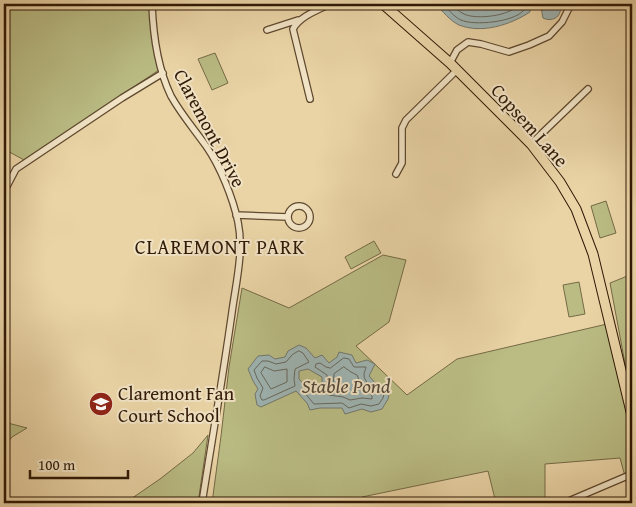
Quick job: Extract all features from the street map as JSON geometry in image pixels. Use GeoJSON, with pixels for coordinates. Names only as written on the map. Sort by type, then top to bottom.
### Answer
{"type":"FeatureCollection","features":[{"type":"Feature","properties":{"kind":"main road","name":"Copsem Lane"},"geometry":{"type":"LineString","coordinates":[[383,4],[450,63],[531,144],[560,182],[576,209],[592,251],[632,416]]}},
{"type":"Feature","properties":{"kind":"street","name":"Claremont Drive"},"geometry":{"type":"LineString","coordinates":[[152,4],[163,73],[171,95],[207,147],[219,169],[236,214],[241,247],[218,408],[202,503]]}},
{"type":"Feature","properties":{"kind":"street"},"geometry":{"type":"LineString","coordinates":[[310,99],[293,29],[296,23],[303,18],[330,4]]}},
{"type":"Feature","properties":{"kind":"street"},"geometry":{"type":"LineString","coordinates":[[450,63],[457,50],[468,42],[509,52],[549,36],[562,22],[571,4]]}},
{"type":"Feature","properties":{"kind":"street"},"geometry":{"type":"LineString","coordinates":[[267,30],[303,18]]}},
{"type":"Feature","properties":{"kind":"street"},"geometry":{"type":"LineString","coordinates":[[396,174],[402,163],[402,128],[406,120],[457,70]]}},
{"type":"Feature","properties":{"kind":"street"},"geometry":{"type":"LineString","coordinates":[[4,226],[4,192],[16,169],[163,73]]}},
{"type":"Feature","properties":{"kind":"street"},"geometry":{"type":"LineString","coordinates":[[531,144],[588,89]]}},
{"type":"Feature","properties":{"kind":"street"},"geometry":{"type":"LineString","coordinates":[[299,206],[307,208],[311,218],[306,226],[299,228],[290,224],[288,217],[292,208],[299,206]]}},
{"type":"Feature","properties":{"kind":"street"},"geometry":{"type":"LineString","coordinates":[[236,214],[288,217]]}},
{"type":"Feature","properties":{"kind":"street"},"geometry":{"type":"LineString","coordinates":[[564,503],[632,474]]}},
{"type":"Feature","properties":{"kind":"green space"},"geometry":{"type":"Polygon","coordinates":[[[4,4],[149,4],[152,37],[159,70],[24,160],[4,149],[4,4]]]}},
{"type":"Feature","properties":{"kind":"green space"},"geometry":{"type":"Polygon","coordinates":[[[215,53],[228,83],[212,90],[198,59],[215,53]]]}},
{"type":"Feature","properties":{"kind":"green space"},"geometry":{"type":"Polygon","coordinates":[[[606,201],[616,233],[600,238],[591,206],[606,201]]]}},
{"type":"Feature","properties":{"kind":"green space"},"geometry":{"type":"Polygon","coordinates":[[[374,241],[381,253],[351,269],[345,257],[374,241]]]}},
{"type":"Feature","properties":{"kind":"green space"},"geometry":{"type":"Polygon","coordinates":[[[383,255],[406,260],[389,322],[356,346],[407,395],[457,359],[607,324],[632,432],[632,502],[620,458],[545,464],[545,499],[525,503],[496,503],[488,471],[362,497],[362,503],[212,503],[229,367],[242,288],[289,308],[383,255]]]}},
{"type":"Feature","properties":{"kind":"green space"},"geometry":{"type":"Polygon","coordinates":[[[632,270],[632,401],[610,283],[625,277],[632,270]]]}},
{"type":"Feature","properties":{"kind":"green space"},"geometry":{"type":"Polygon","coordinates":[[[579,282],[585,314],[569,317],[563,285],[579,282]]]}},
{"type":"Feature","properties":{"kind":"green space"},"geometry":{"type":"Polygon","coordinates":[[[4,422],[27,428],[12,437],[4,447],[4,422]]]}},
{"type":"Feature","properties":{"kind":"green space"},"geometry":{"type":"Polygon","coordinates":[[[208,435],[198,503],[125,503],[193,453],[208,435]]]}},
{"type":"Feature","properties":{"kind":"water"},"geometry":{"type":"Polygon","coordinates":[[[435,4],[451,4],[454,6],[461,4],[535,4],[530,7],[530,12],[514,21],[496,27],[477,29],[459,25],[435,4]]]}},
{"type":"Feature","properties":{"kind":"water"},"geometry":{"type":"Polygon","coordinates":[[[535,4],[560,4],[559,15],[554,19],[543,18],[541,7],[535,4]]]}},
{"type":"Feature","properties":{"kind":"water","name":"Stable Pond"},"geometry":{"type":"Polygon","coordinates":[[[299,345],[306,348],[315,358],[322,355],[329,363],[337,357],[339,352],[352,355],[356,363],[367,360],[375,364],[369,376],[377,385],[390,390],[388,399],[382,409],[371,412],[362,409],[345,414],[342,408],[310,410],[307,403],[296,391],[261,407],[257,405],[255,394],[258,389],[248,369],[258,356],[269,355],[275,359],[285,357],[288,351],[299,345]],[[308,369],[299,371],[299,379],[303,383],[310,383],[315,386],[322,384],[322,377],[308,369]]]}},
{"type":"Feature","properties":{"kind":"place","name":"Claremont Fan Court School"},"geometry":{"type":"Point","coordinates":[101,404]}},
{"type":"Feature","properties":{"kind":"district","name":"CLAREMONT PARK"},"geometry":{"type":"Point","coordinates":[220,246]}}]}
